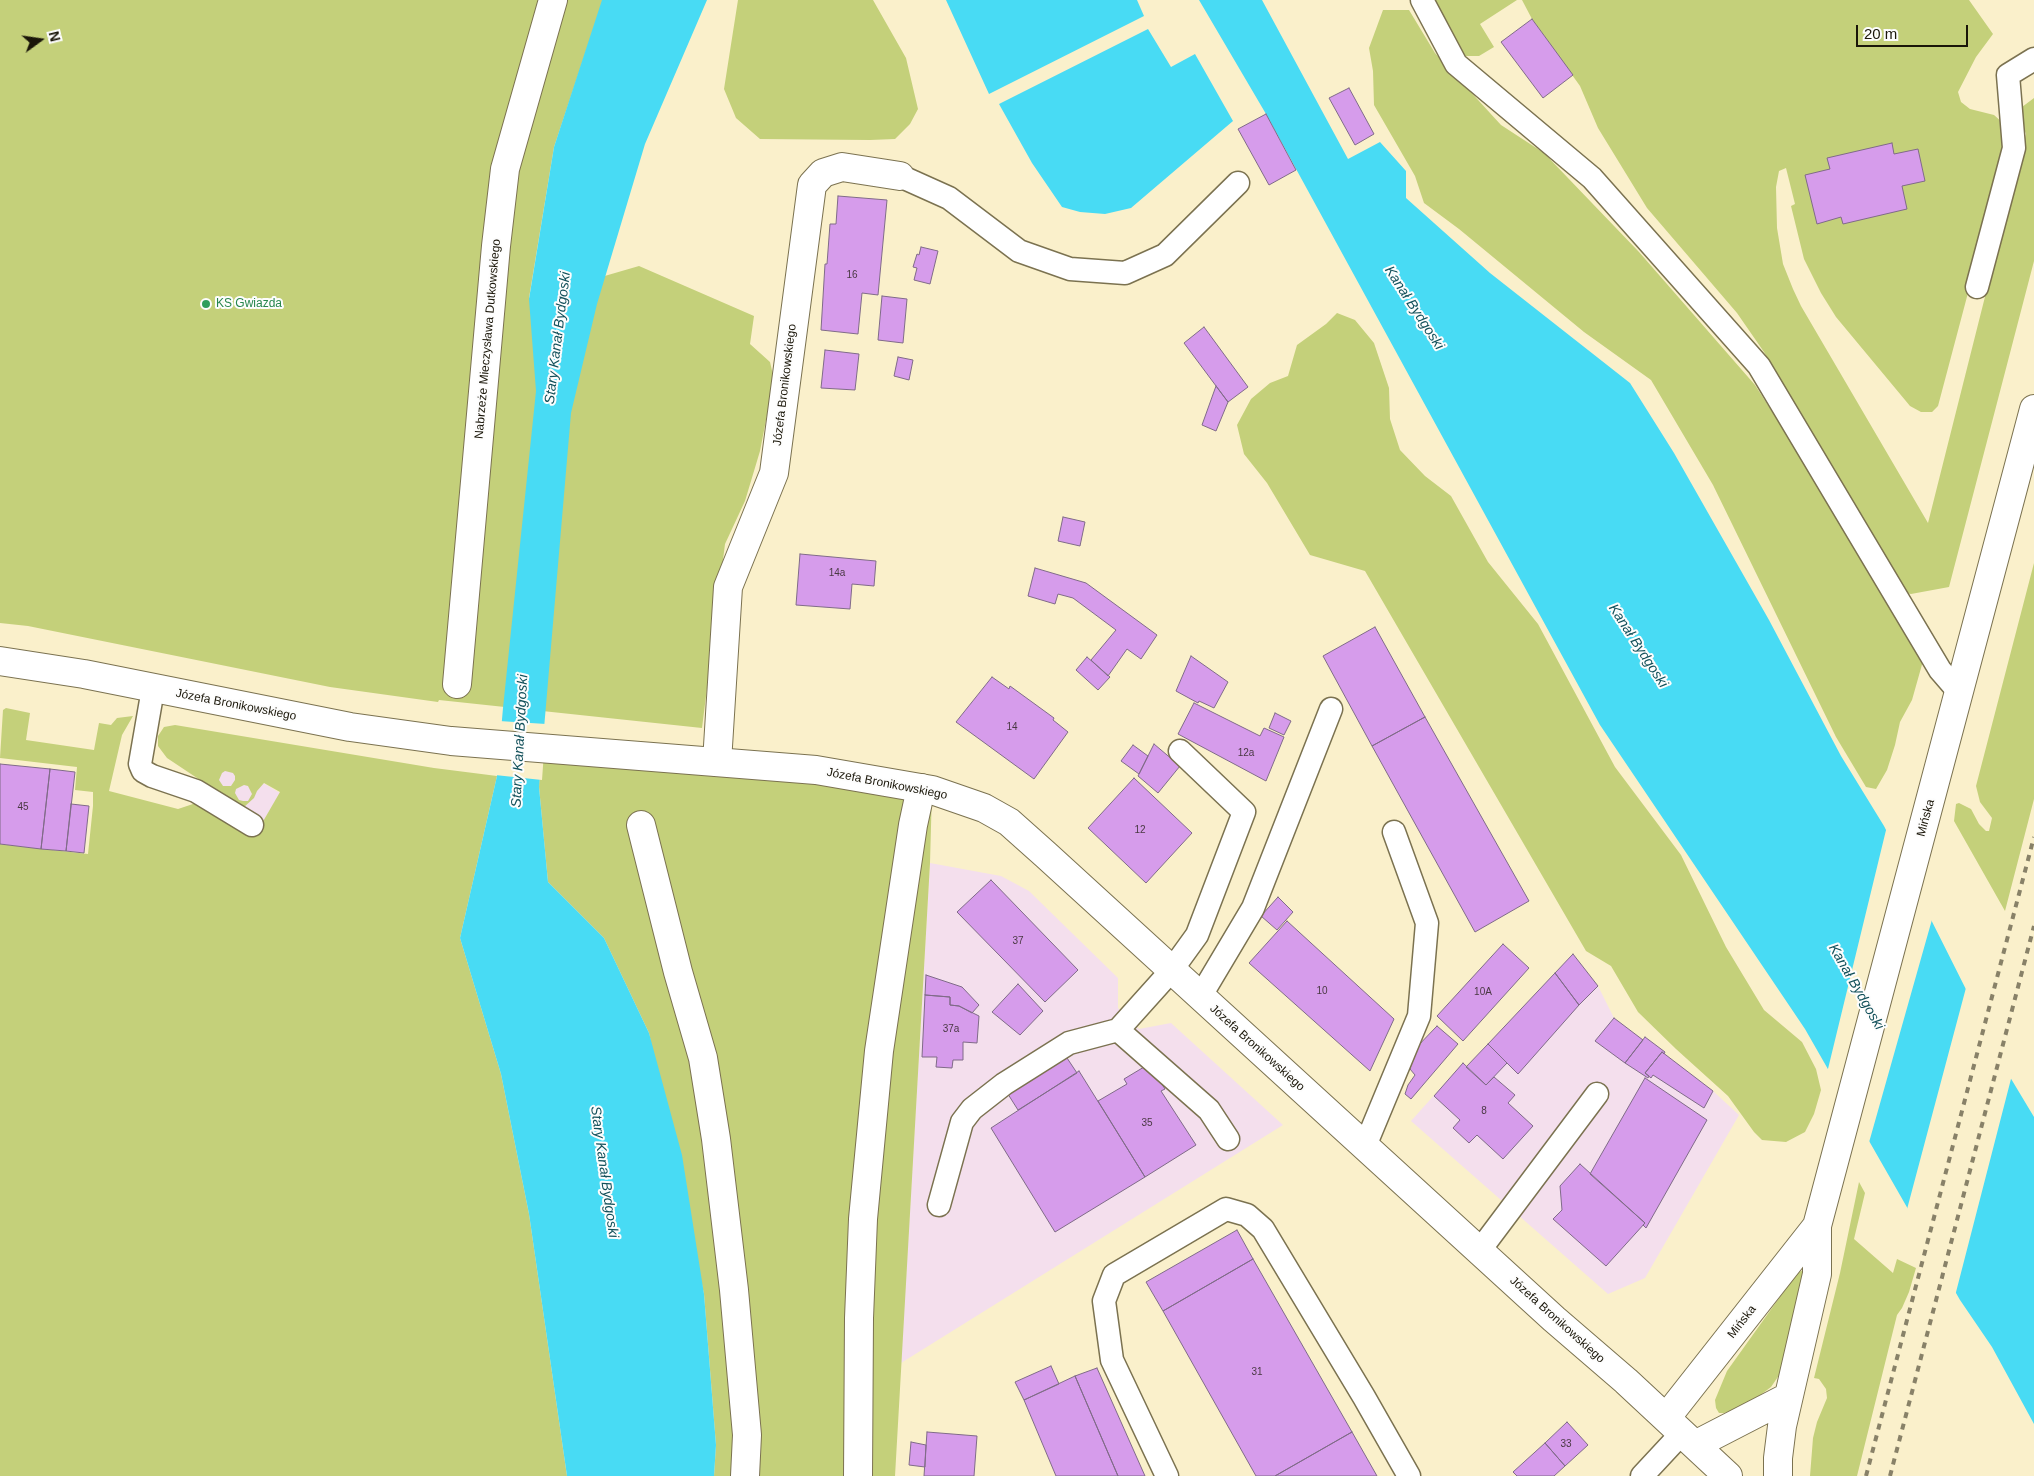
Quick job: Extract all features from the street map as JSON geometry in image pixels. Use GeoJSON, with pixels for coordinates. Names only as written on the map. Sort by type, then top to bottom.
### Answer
{"type":"FeatureCollection","features":[{"type":"Feature","properties":{"kind":"street","name":"Nabrzeże Mieczysława Dutkowskiego"},"geometry":{"type":"LineString","coordinates":[[457,684],[496,246],[505,169],[554,0]]}},
{"type":"Feature","properties":{"kind":"street","name":"Józefa Bronikowskiego"},"geometry":{"type":"LineString","coordinates":[[717,762],[728,587],[774,474],[812,184],[823,173],[842,167],[900,176]]}},
{"type":"Feature","properties":{"kind":"street","name":"Mińska"},"geometry":{"type":"LineString","coordinates":[[1778,1476],[1778,1458],[1788,1397],[1817,1274],[1817,1226],[2034,409]]}},
{"type":"Feature","properties":{"kind":"street","name":"Józefa Bronikowskiego"},"geometry":{"type":"LineString","coordinates":[[0,661],[84,674],[350,727],[451,742],[816,770],[948,794],[984,808],[1009,822],[1728,1476]]}},
{"type":"Feature","properties":{"kind":"street"},"geometry":{"type":"LineString","coordinates":[[858,1476],[859,1318],[863,1219],[879,1052],[913,824],[921,788]]}},
{"type":"Feature","properties":{"kind":"street"},"geometry":{"type":"LineString","coordinates":[[641,825],[678,972],[703,1058],[716,1139],[734,1290],[747,1434],[745,1476]]}},
{"type":"Feature","properties":{"kind":"street","name":"Mińska"},"geometry":{"type":"LineString","coordinates":[[1681,1432],[1817,1226]]}},
{"type":"Feature","properties":{"kind":"street"},"geometry":{"type":"LineString","coordinates":[[1681,1432],[1788,1397]]}},
{"type":"Feature","properties":{"kind":"lane"},"geometry":{"type":"LineString","coordinates":[[1422,0],[1456,64],[1592,178],[1759,366],[1940,670],[1959,692]]}},
{"type":"Feature","properties":{"kind":"lane"},"geometry":{"type":"LineString","coordinates":[[1977,287],[2014,148],[2008,75],[2034,59]]}},
{"type":"Feature","properties":{"kind":"lane"},"geometry":{"type":"LineString","coordinates":[[900,176],[949,198],[1019,251],[1070,269],[1125,274],[1165,255],[1238,183]]}},
{"type":"Feature","properties":{"kind":"lane"},"geometry":{"type":"LineString","coordinates":[[153,689],[140,764],[143,771],[152,776],[196,791],[252,826]]}},
{"type":"Feature","properties":{"kind":"lane"},"geometry":{"type":"LineString","coordinates":[[1200,997],[1253,908],[1331,709]]}},
{"type":"Feature","properties":{"kind":"lane"},"geometry":{"type":"LineString","coordinates":[[939,1204],[962,1122],[972,1109],[1004,1084],[1069,1043],[1118,1030],[1171,971],[1197,935],[1244,812],[1180,751]]}},
{"type":"Feature","properties":{"kind":"lane"},"geometry":{"type":"LineString","coordinates":[[1365,1146],[1419,1016],[1427,924],[1394,832]]}},
{"type":"Feature","properties":{"kind":"lane"},"geometry":{"type":"LineString","coordinates":[[1118,1030],[1209,1110],[1228,1140]]}},
{"type":"Feature","properties":{"kind":"lane"},"geometry":{"type":"LineString","coordinates":[[1480,1250],[1597,1094]]}},
{"type":"Feature","properties":{"kind":"lane"},"geometry":{"type":"LineString","coordinates":[[1167,1476],[1112,1360],[1104,1301],[1114,1275],[1226,1209],[1247,1215],[1263,1229],[1409,1476]]}},
{"type":"Feature","properties":{"kind":"lane"},"geometry":{"type":"LineString","coordinates":[[1642,1476],[1681,1432]]}},
{"type":"Feature","properties":{"kind":"shaded area"},"geometry":{"type":"Polygon","coordinates":[[[223,759],[280,793],[254,837],[197,804],[223,759]]]}},
{"type":"Feature","properties":{"kind":"shaded area"},"geometry":{"type":"Polygon","coordinates":[[[930,863],[1001,876],[1029,891],[1118,978],[1118,1008],[1139,1029],[1171,1023],[1283,1125],[901,1363],[930,863]]]}},
{"type":"Feature","properties":{"kind":"shaded area"},"geometry":{"type":"Polygon","coordinates":[[[1573,954],[1598,986],[1614,1018],[1643,1040],[1645,1037],[1665,1052],[1664,1054],[1713,1091],[1739,1115],[1645,1278],[1608,1294],[1411,1121],[1463,1063],[1467,1067],[1573,954]]]}},
{"type":"Feature","properties":{"kind":"green space"},"geometry":{"type":"Polygon","coordinates":[[[0,0],[603,0],[554,147],[529,298],[639,266],[754,316],[750,344],[770,362],[774,379],[760,451],[745,501],[725,544],[702,728],[439,700],[438,702],[330,687],[28,626],[0,623],[0,0]]]}},
{"type":"Feature","properties":{"kind":"green space"},"geometry":{"type":"Polygon","coordinates":[[[738,0],[873,0],[906,58],[918,109],[910,124],[895,139],[760,139],[736,118],[724,89],[738,0]]]}},
{"type":"Feature","properties":{"kind":"green space"},"geometry":{"type":"Polygon","coordinates":[[[1428,0],[1517,0],[1480,24],[1494,47],[1479,56],[1465,56],[1457,51],[1428,0]]]}},
{"type":"Feature","properties":{"kind":"green space"},"geometry":{"type":"Polygon","coordinates":[[[1522,0],[1969,0],[1993,34],[1976,57],[1958,92],[1961,102],[1970,109],[1994,115],[2003,123],[2008,142],[1938,406],[1932,412],[1921,412],[1910,406],[1836,317],[1821,293],[1804,259],[1791,206],[1795,204],[1786,168],[1779,171],[1776,187],[1777,228],[1783,264],[1793,289],[1801,306],[1928,523],[2026,134],[2020,118],[2022,107],[2034,98],[2034,261],[1949,587],[1911,594],[1906,593],[1764,352],[1737,313],[1647,208],[1598,128],[1580,86],[1532,19],[1522,0]]]}},
{"type":"Feature","properties":{"kind":"green space"},"geometry":{"type":"Polygon","coordinates":[[[1383,10],[1409,10],[1435,53],[1501,125],[1544,153],[1639,252],[1755,385],[1798,452],[1923,661],[1912,700],[1900,722],[1887,770],[1876,789],[1866,787],[1836,737],[1713,485],[1651,380],[1584,332],[1459,229],[1424,203],[1415,176],[1374,105],[1373,71],[1369,48],[1383,10]]]}},
{"type":"Feature","properties":{"kind":"green space"},"geometry":{"type":"Polygon","coordinates":[[[1337,313],[1355,320],[1374,343],[1389,388],[1390,419],[1400,450],[1425,476],[1451,496],[1488,562],[1538,624],[1615,767],[1681,855],[1726,947],[1764,1010],[1802,1042],[1816,1069],[1821,1090],[1814,1114],[1805,1132],[1786,1142],[1762,1140],[1728,1096],[1638,1012],[1611,966],[1586,951],[1365,571],[1310,555],[1267,483],[1244,454],[1237,425],[1251,399],[1270,383],[1288,376],[1297,345],[1326,324],[1337,313]]]}},
{"type":"Feature","properties":{"kind":"green space"},"geometry":{"type":"Polygon","coordinates":[[[2034,563],[2034,799],[2005,911],[1954,821],[1956,804],[1959,803],[1971,809],[1979,824],[1986,831],[1989,831],[1992,818],[1980,802],[1976,786],[2034,563]]]}},
{"type":"Feature","properties":{"kind":"green space"},"geometry":{"type":"Polygon","coordinates":[[[6,708],[30,713],[26,740],[94,750],[99,723],[111,725],[117,718],[133,716],[122,735],[109,791],[178,809],[196,803],[209,786],[167,758],[158,746],[158,736],[164,727],[175,725],[434,768],[497,776],[460,938],[501,1074],[529,1214],[567,1476],[0,1476],[0,844],[88,854],[93,806],[93,792],[75,790],[77,767],[0,758],[3,710],[6,708]],[[225,771],[219,780],[223,786],[231,786],[235,776],[233,773],[225,771]],[[264,783],[254,798],[244,807],[241,830],[254,837],[280,792],[264,783]],[[244,785],[236,789],[235,793],[239,800],[248,801],[252,794],[248,786],[244,785]]]}},
{"type":"Feature","properties":{"kind":"green space"},"geometry":{"type":"Polygon","coordinates":[[[541,748],[932,790],[930,863],[895,1476],[714,1476],[716,1445],[704,1294],[649,1033],[604,938],[548,882],[539,787],[541,748]]]}},
{"type":"Feature","properties":{"kind":"green space"},"geometry":{"type":"Polygon","coordinates":[[[1859,1182],[1865,1193],[1854,1239],[1893,1273],[1897,1259],[1916,1268],[1909,1292],[1897,1315],[1857,1476],[1810,1476],[1813,1438],[1817,1422],[1827,1398],[1826,1389],[1819,1379],[1814,1378],[1840,1273],[1859,1182]]]}},
{"type":"Feature","properties":{"kind":"green space"},"geometry":{"type":"Polygon","coordinates":[[[1804,1270],[1807,1272],[1784,1368],[1771,1387],[1759,1396],[1736,1409],[1719,1413],[1715,1400],[1727,1371],[1792,1280],[1799,1272],[1804,1270]]]}},
{"type":"Feature","properties":{"kind":"water","name":"Stary Kanał Bydgoski"},"geometry":{"type":"Polygon","coordinates":[[[602,0],[707,0],[645,144],[597,304],[571,413],[539,787],[548,882],[604,938],[649,1033],[682,1155],[704,1294],[716,1445],[714,1476],[567,1476],[529,1214],[501,1074],[460,938],[497,776],[536,391],[529,299],[554,147],[602,0]]]}},
{"type":"Feature","properties":{"kind":"water"},"geometry":{"type":"Polygon","coordinates":[[[946,0],[1137,0],[1144,16],[989,94],[946,0]]]}},
{"type":"Feature","properties":{"kind":"water","name":"Kanał Bydgoski"},"geometry":{"type":"Polygon","coordinates":[[[1199,0],[1262,0],[1348,159],[1380,142],[1406,171],[1406,198],[1490,273],[1630,383],[1674,453],[1769,620],[1841,756],[1884,826],[2010,1077],[2034,1117],[2034,1424],[1992,1347],[1960,1300],[1805,1029],[1600,725],[1266,114],[1199,0]]]}},
{"type":"Feature","properties":{"kind":"water"},"geometry":{"type":"Polygon","coordinates":[[[1148,29],[1171,67],[1195,54],[1233,121],[1131,208],[1105,214],[1080,212],[1062,207],[1032,163],[999,104],[1148,29]]]}},
{"type":"Feature","properties":{"kind":"pier"},"geometry":{"type":"Polygon","coordinates":[[[499,721],[546,724],[542,780],[495,775],[499,721]]]}},
{"type":"Feature","properties":{"kind":"pier"},"geometry":{"type":"Polygon","coordinates":[[[1887,826],[1933,916],[1868,1146],[1827,1073],[1887,826]]]}},
{"type":"Feature","properties":{"kind":"pier"},"geometry":{"type":"Polygon","coordinates":[[[1967,984],[2012,1075],[1955,1296],[1906,1213],[1967,984]]]}},
{"type":"Feature","properties":{"kind":"building"},"geometry":{"type":"Polygon","coordinates":[[[1532,19],[1573,75],[1543,98],[1501,42],[1532,19]]]}},
{"type":"Feature","properties":{"kind":"building"},"geometry":{"type":"Polygon","coordinates":[[[1349,88],[1374,134],[1355,145],[1329,98],[1349,88]]]}},
{"type":"Feature","properties":{"kind":"building"},"geometry":{"type":"Polygon","coordinates":[[[1266,114],[1296,170],[1269,185],[1238,129],[1266,114]]]}},
{"type":"Feature","properties":{"kind":"building"},"geometry":{"type":"Polygon","coordinates":[[[1892,143],[1894,154],[1918,149],[1925,181],[1902,186],[1907,209],[1843,224],[1841,217],[1817,224],[1805,175],[1830,169],[1827,158],[1892,143]]]}},
{"type":"Feature","properties":{"kind":"building"},"geometry":{"type":"Polygon","coordinates":[[[838,196],[887,200],[878,295],[862,293],[858,334],[821,330],[825,264],[827,264],[830,224],[836,224],[838,196]]]}},
{"type":"Feature","properties":{"kind":"building"},"geometry":{"type":"Polygon","coordinates":[[[921,247],[938,251],[930,284],[914,280],[917,268],[913,267],[921,247]]]}},
{"type":"Feature","properties":{"kind":"building"},"geometry":{"type":"Polygon","coordinates":[[[882,296],[907,299],[903,343],[878,340],[882,296]]]}},
{"type":"Feature","properties":{"kind":"building"},"geometry":{"type":"Polygon","coordinates":[[[1204,327],[1248,387],[1228,402],[1184,343],[1204,327]]]}},
{"type":"Feature","properties":{"kind":"building"},"geometry":{"type":"Polygon","coordinates":[[[825,350],[859,354],[855,390],[821,388],[825,350]]]}},
{"type":"Feature","properties":{"kind":"building"},"geometry":{"type":"Polygon","coordinates":[[[898,357],[913,360],[909,380],[894,376],[898,357]]]}},
{"type":"Feature","properties":{"kind":"building"},"geometry":{"type":"Polygon","coordinates":[[[1216,386],[1228,402],[1216,431],[1202,425],[1216,386]]]}},
{"type":"Feature","properties":{"kind":"building"},"geometry":{"type":"Polygon","coordinates":[[[1063,517],[1085,522],[1080,546],[1058,541],[1063,517]]]}},
{"type":"Feature","properties":{"kind":"building"},"geometry":{"type":"Polygon","coordinates":[[[800,554],[876,561],[874,586],[852,584],[850,609],[796,605],[800,554]]]}},
{"type":"Feature","properties":{"kind":"building"},"geometry":{"type":"Polygon","coordinates":[[[1035,568],[1086,583],[1157,635],[1141,659],[1127,649],[1108,676],[1091,660],[1116,630],[1073,598],[1058,594],[1055,604],[1028,596],[1035,568]]]}},
{"type":"Feature","properties":{"kind":"building"},"geometry":{"type":"Polygon","coordinates":[[[1375,627],[1425,717],[1372,746],[1323,656],[1375,627]]]}},
{"type":"Feature","properties":{"kind":"building"},"geometry":{"type":"Polygon","coordinates":[[[1191,656],[1228,682],[1214,708],[1199,701],[1198,703],[1176,691],[1191,656]]]}},
{"type":"Feature","properties":{"kind":"building"},"geometry":{"type":"Polygon","coordinates":[[[1087,657],[1110,677],[1098,690],[1076,670],[1087,657]]]}},
{"type":"Feature","properties":{"kind":"building"},"geometry":{"type":"Polygon","coordinates":[[[992,677],[1009,689],[1010,686],[1054,718],[1053,720],[1068,732],[1034,779],[956,722],[992,677]]]}},
{"type":"Feature","properties":{"kind":"building"},"geometry":{"type":"Polygon","coordinates":[[[1194,703],[1260,736],[1264,728],[1284,737],[1266,781],[1178,734],[1194,703]]]}},
{"type":"Feature","properties":{"kind":"building"},"geometry":{"type":"Polygon","coordinates":[[[1275,713],[1291,721],[1284,735],[1269,728],[1275,713]]]}},
{"type":"Feature","properties":{"kind":"building"},"geometry":{"type":"Polygon","coordinates":[[[1425,717],[1529,901],[1475,932],[1372,746],[1425,717]]]}},
{"type":"Feature","properties":{"kind":"building"},"geometry":{"type":"Polygon","coordinates":[[[1154,744],[1180,766],[1158,793],[1138,776],[1154,744]]]}},
{"type":"Feature","properties":{"kind":"building"},"geometry":{"type":"Polygon","coordinates":[[[1133,745],[1148,756],[1139,774],[1121,761],[1133,745]]]}},
{"type":"Feature","properties":{"kind":"building"},"geometry":{"type":"Polygon","coordinates":[[[0,764],[50,769],[41,849],[0,844],[0,764]]]}},
{"type":"Feature","properties":{"kind":"building"},"geometry":{"type":"Polygon","coordinates":[[[50,769],[75,772],[66,851],[41,849],[50,769]]]}},
{"type":"Feature","properties":{"kind":"building"},"geometry":{"type":"Polygon","coordinates":[[[1134,778],[1192,833],[1146,883],[1088,828],[1134,778]]]}},
{"type":"Feature","properties":{"kind":"building"},"geometry":{"type":"Polygon","coordinates":[[[71,804],[89,806],[84,853],[66,851],[71,804]]]}},
{"type":"Feature","properties":{"kind":"building"},"geometry":{"type":"Polygon","coordinates":[[[991,880],[1078,970],[1045,1002],[957,912],[991,880]]]}},
{"type":"Feature","properties":{"kind":"building"},"geometry":{"type":"Polygon","coordinates":[[[1278,897],[1293,912],[1277,930],[1261,916],[1278,897]]]}},
{"type":"Feature","properties":{"kind":"building"},"geometry":{"type":"Polygon","coordinates":[[[1287,921],[1394,1019],[1370,1071],[1249,963],[1287,921]]]}},
{"type":"Feature","properties":{"kind":"building"},"geometry":{"type":"Polygon","coordinates":[[[1503,944],[1529,968],[1463,1041],[1437,1016],[1503,944]]]}},
{"type":"Feature","properties":{"kind":"building"},"geometry":{"type":"Polygon","coordinates":[[[1573,954],[1598,986],[1579,1005],[1555,973],[1573,954]]]}},
{"type":"Feature","properties":{"kind":"building"},"geometry":{"type":"Polygon","coordinates":[[[1555,973],[1579,1005],[1518,1074],[1488,1044],[1555,973]]]}},
{"type":"Feature","properties":{"kind":"building"},"geometry":{"type":"Polygon","coordinates":[[[926,975],[962,987],[979,1005],[972,1013],[959,1006],[950,1005],[950,997],[925,995],[926,975]]]}},
{"type":"Feature","properties":{"kind":"building"},"geometry":{"type":"Polygon","coordinates":[[[1018,984],[1043,1011],[1020,1035],[992,1012],[1018,984]]]}},
{"type":"Feature","properties":{"kind":"building"},"geometry":{"type":"Polygon","coordinates":[[[925,995],[950,997],[950,1005],[959,1006],[979,1016],[977,1043],[963,1042],[963,1060],[953,1060],[952,1068],[936,1067],[937,1057],[922,1057],[925,995]]]}},
{"type":"Feature","properties":{"kind":"building"},"geometry":{"type":"Polygon","coordinates":[[[1614,1018],[1643,1040],[1625,1063],[1595,1041],[1614,1018]]]}},
{"type":"Feature","properties":{"kind":"building"},"geometry":{"type":"Polygon","coordinates":[[[1437,1026],[1458,1044],[1411,1099],[1405,1094],[1408,1085],[1415,1075],[1410,1069],[1414,1050],[1437,1026]]]}},
{"type":"Feature","properties":{"kind":"building"},"geometry":{"type":"Polygon","coordinates":[[[1645,1037],[1665,1052],[1664,1054],[1662,1052],[1645,1073],[1649,1076],[1648,1078],[1625,1063],[1645,1037]]]}},
{"type":"Feature","properties":{"kind":"building"},"geometry":{"type":"Polygon","coordinates":[[[1488,1044],[1507,1063],[1486,1085],[1466,1067],[1488,1044]]]}},
{"type":"Feature","properties":{"kind":"building"},"geometry":{"type":"Polygon","coordinates":[[[1662,1052],[1713,1091],[1704,1108],[1653,1075],[1651,1078],[1645,1073],[1662,1052]]]}},
{"type":"Feature","properties":{"kind":"building"},"geometry":{"type":"Polygon","coordinates":[[[1065,1055],[1077,1073],[1018,1110],[1006,1091],[1065,1055]]]}},
{"type":"Feature","properties":{"kind":"building"},"geometry":{"type":"Polygon","coordinates":[[[1463,1063],[1486,1085],[1494,1077],[1515,1095],[1508,1103],[1533,1126],[1503,1159],[1477,1135],[1469,1143],[1453,1128],[1460,1120],[1434,1096],[1463,1063]]]}},
{"type":"Feature","properties":{"kind":"building"},"geometry":{"type":"Polygon","coordinates":[[[1149,1064],[1165,1089],[1161,1091],[1196,1145],[1145,1177],[1098,1101],[1127,1084],[1124,1079],[1149,1064]]]}},
{"type":"Feature","properties":{"kind":"building"},"geometry":{"type":"Polygon","coordinates":[[[1079,1071],[1145,1177],[1055,1232],[991,1128],[1079,1071]]]}},
{"type":"Feature","properties":{"kind":"building"},"geometry":{"type":"Polygon","coordinates":[[[1645,1078],[1707,1120],[1646,1228],[1643,1225],[1645,1223],[1590,1174],[1645,1078]]]}},
{"type":"Feature","properties":{"kind":"building"},"geometry":{"type":"Polygon","coordinates":[[[1580,1164],[1645,1223],[1606,1266],[1553,1219],[1562,1210],[1560,1186],[1580,1164]]]}},
{"type":"Feature","properties":{"kind":"building"},"geometry":{"type":"Polygon","coordinates":[[[1237,1230],[1253,1259],[1163,1311],[1146,1282],[1237,1230]]]}},
{"type":"Feature","properties":{"kind":"building"},"geometry":{"type":"Polygon","coordinates":[[[1253,1259],[1352,1432],[1275,1476],[1256,1476],[1163,1311],[1253,1259]]]}},
{"type":"Feature","properties":{"kind":"building"},"geometry":{"type":"Polygon","coordinates":[[[1051,1366],[1059,1384],[1024,1400],[1015,1382],[1051,1366]]]}},
{"type":"Feature","properties":{"kind":"building"},"geometry":{"type":"Polygon","coordinates":[[[1097,1368],[1145,1476],[1118,1476],[1075,1376],[1097,1368]]]}},
{"type":"Feature","properties":{"kind":"building"},"geometry":{"type":"Polygon","coordinates":[[[1075,1376],[1118,1476],[1056,1476],[1024,1400],[1075,1376]]]}},
{"type":"Feature","properties":{"kind":"building"},"geometry":{"type":"Polygon","coordinates":[[[1567,1422],[1588,1445],[1565,1466],[1545,1443],[1567,1422]]]}},
{"type":"Feature","properties":{"kind":"building"},"geometry":{"type":"Polygon","coordinates":[[[927,1432],[977,1436],[974,1476],[924,1476],[927,1432]]]}},
{"type":"Feature","properties":{"kind":"building"},"geometry":{"type":"Polygon","coordinates":[[[1352,1432],[1377,1476],[1275,1476],[1352,1432]]]}},
{"type":"Feature","properties":{"kind":"building"},"geometry":{"type":"Polygon","coordinates":[[[911,1442],[926,1445],[925,1467],[909,1465],[911,1442]]]}},
{"type":"Feature","properties":{"kind":"building"},"geometry":{"type":"Polygon","coordinates":[[[1545,1443],[1565,1466],[1554,1476],[1517,1476],[1513,1472],[1545,1443]]]}},
{"type":"Feature","properties":{"kind":"railway"},"geometry":{"type":"LineString","coordinates":[[1866,1476],[2034,837]]}},
{"type":"Feature","properties":{"kind":"railway"},"geometry":{"type":"LineString","coordinates":[[1890,1476],[2034,926]]}},
{"type":"Feature","properties":{"kind":"place","name":"KS Gwiazda"},"geometry":{"type":"Point","coordinates":[206,304]}}]}
